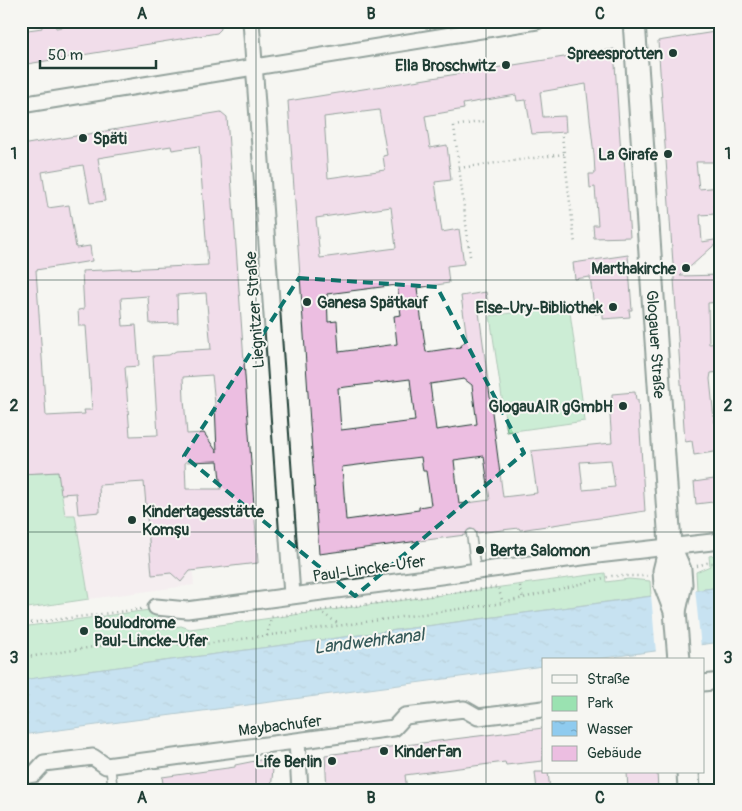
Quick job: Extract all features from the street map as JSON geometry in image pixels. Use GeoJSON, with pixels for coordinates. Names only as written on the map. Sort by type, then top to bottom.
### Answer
{"type":"FeatureCollection","features":[{"type":"Feature","properties":{"kind":"street","name":"Liegnitzer Straße"},"geometry":{"type":"LineString","coordinates":[[251,21],[292,595]]}},
{"type":"Feature","properties":{"kind":"street"},"geometry":{"type":"LineString","coordinates":[[21,105],[537,21]]}},
{"type":"Feature","properties":{"kind":"street","name":"Glogauer Straße"},"geometry":{"type":"LineString","coordinates":[[634,21],[670,547],[664,571],[673,582],[679,655]]}},
{"type":"Feature","properties":{"kind":"street","name":"Paul-Lincke-Ufer"},"geometry":{"type":"LineString","coordinates":[[156,607],[187,610],[476,571],[721,541]]}},
{"type":"Feature","properties":{"kind":"street"},"geometry":{"type":"LineString","coordinates":[[704,683],[721,681]]}},
{"type":"Feature","properties":{"kind":"street","name":"Maybachufer"},"geometry":{"type":"LineString","coordinates":[[21,776],[34,774],[44,763],[93,756],[106,766],[394,728],[406,716],[464,709],[478,718],[542,709]]}},
{"type":"Feature","properties":{"kind":"street"},"geometry":{"type":"LineString","coordinates":[[297,741],[300,790]]}},
{"type":"Feature","properties":{"kind":"street"},"geometry":{"type":"LineString","coordinates":[[688,774],[689,790]]}},
{"type":"Feature","properties":{"kind":"lane"},"geometry":{"type":"LineString","coordinates":[[471,534],[476,571]]}},
{"type":"Feature","properties":{"kind":"lane"},"geometry":{"type":"LineString","coordinates":[[110,765],[113,790]]}},
{"type":"Feature","properties":{"kind":"path"},"geometry":{"type":"LineString","coordinates":[[470,256],[454,126],[486,121]]}},
{"type":"Feature","properties":{"kind":"path"},"geometry":{"type":"LineString","coordinates":[[562,136],[575,244]]}},
{"type":"Feature","properties":{"kind":"path"},"geometry":{"type":"LineString","coordinates":[[459,168],[564,154]]}},
{"type":"Feature","properties":{"kind":"path"},"geometry":{"type":"LineString","coordinates":[[21,658],[160,638],[167,638],[183,646],[191,646],[267,636],[503,603],[612,576],[673,582],[697,566],[707,563],[721,563]]}},
{"type":"Feature","properties":{"kind":"path"},"geometry":{"type":"LineString","coordinates":[[520,586],[523,599]]}},
{"type":"Feature","properties":{"kind":"path"},"geometry":{"type":"LineString","coordinates":[[267,636],[271,617],[318,610],[498,587],[503,603]]}},
{"type":"Feature","properties":{"kind":"path"},"geometry":{"type":"LineString","coordinates":[[21,624],[156,607]]}},
{"type":"Feature","properties":{"kind":"path"},"geometry":{"type":"LineString","coordinates":[[318,610],[340,625]]}},
{"type":"Feature","properties":{"kind":"highlighted area"},"geometry":{"type":"Polygon","coordinates":[[[299,278],[437,287],[524,453],[355,596],[184,456],[299,278]]]}},
{"type":"Feature","properties":{"kind":"shaded area","name":"Kindertagesstätte Komşu"},"geometry":{"type":"Polygon","coordinates":[[[183,447],[186,479],[175,480],[192,562],[194,585],[89,599],[75,515],[65,516],[61,494],[183,447]]]}},
{"type":"Feature","properties":{"kind":"green space"},"geometry":{"type":"Polygon","coordinates":[[[569,305],[585,421],[507,432],[490,316],[569,305]]]}},
{"type":"Feature","properties":{"kind":"green space"},"geometry":{"type":"Polygon","coordinates":[[[58,472],[65,515],[75,515],[89,599],[21,609],[21,474],[58,472]]]}},
{"type":"Feature","properties":{"kind":"green space"},"geometry":{"type":"Polygon","coordinates":[[[721,554],[721,587],[697,590],[696,572],[710,566],[709,556],[721,554]]]}},
{"type":"Feature","properties":{"kind":"green space"},"geometry":{"type":"Polygon","coordinates":[[[605,573],[606,582],[629,579],[650,581],[651,596],[21,680],[21,627],[157,609],[159,629],[181,626],[190,629],[605,573]]]}},
{"type":"Feature","properties":{"kind":"water","name":"Landwehrkanal"},"geometry":{"type":"Polygon","coordinates":[[[721,587],[721,642],[604,658],[542,658],[542,666],[21,735],[21,680],[721,587]]]}},
{"type":"Feature","properties":{"kind":"pier"},"geometry":{"type":"Polygon","coordinates":[[[695,588],[701,648],[656,653],[651,594],[695,588]]]}},
{"type":"Feature","properties":{"kind":"building"},"geometry":{"type":"Polygon","coordinates":[[[41,21],[54,21],[56,28],[90,22],[91,27],[107,24],[115,26],[133,24],[133,26],[171,21],[220,21],[221,29],[217,33],[21,65],[21,31],[42,28],[41,21]]]}},
{"type":"Feature","properties":{"kind":"building"},"geometry":{"type":"Polygon","coordinates":[[[721,31],[721,162],[696,162],[699,189],[721,187],[721,201],[714,202],[715,214],[700,215],[702,242],[721,239],[680,276],[721,275],[721,302],[708,303],[709,344],[721,343],[721,372],[711,373],[710,379],[715,423],[721,422],[721,451],[694,455],[692,441],[685,442],[658,41],[721,31]]]}},
{"type":"Feature","properties":{"kind":"building"},"geometry":{"type":"Polygon","coordinates":[[[614,49],[621,157],[624,157],[630,237],[594,238],[593,225],[598,225],[595,187],[590,188],[589,174],[595,174],[586,84],[540,92],[543,117],[565,116],[566,132],[532,134],[526,100],[517,101],[516,95],[463,104],[464,109],[425,116],[430,148],[447,145],[451,180],[435,182],[442,232],[459,229],[464,264],[447,266],[449,283],[417,288],[426,352],[460,347],[467,339],[461,296],[486,292],[489,311],[479,312],[503,497],[537,493],[531,451],[612,443],[609,402],[612,401],[612,394],[635,392],[636,400],[638,400],[645,511],[520,530],[519,528],[477,533],[470,529],[465,535],[319,554],[288,101],[614,49]],[[379,110],[324,117],[328,178],[385,170],[383,156],[387,155],[379,110]],[[391,207],[316,218],[320,258],[396,248],[391,207]],[[397,285],[327,294],[328,322],[337,321],[339,352],[397,344],[394,316],[401,315],[397,285]],[[410,379],[338,388],[341,430],[415,421],[410,379]],[[464,379],[430,384],[436,430],[477,424],[472,385],[464,379]],[[484,456],[454,460],[459,504],[490,500],[484,456]],[[421,457],[342,467],[346,520],[419,510],[419,507],[431,505],[426,471],[423,471],[421,457]],[[611,460],[580,462],[583,490],[615,487],[611,460]]]}},
{"type":"Feature","properties":{"kind":"building"},"geometry":{"type":"Polygon","coordinates":[[[221,112],[227,117],[258,563],[190,571],[181,582],[171,573],[152,575],[144,482],[99,485],[100,512],[78,514],[76,493],[61,494],[58,472],[21,474],[21,145],[221,112]],[[171,146],[98,158],[105,201],[90,203],[83,165],[42,172],[48,208],[69,205],[76,248],[90,246],[92,261],[36,270],[46,416],[85,414],[84,410],[92,410],[86,326],[79,326],[78,310],[84,309],[82,271],[208,265],[199,146],[172,150],[171,146]],[[206,293],[177,295],[178,323],[150,324],[148,296],[121,298],[123,326],[136,325],[139,366],[125,367],[130,436],[158,435],[153,356],[169,355],[176,351],[211,349],[206,293]],[[212,375],[183,377],[187,434],[204,433],[217,452],[212,375]],[[218,461],[185,462],[186,489],[221,489],[218,461]]]}},
{"type":"Feature","properties":{"kind":"building"},"geometry":{"type":"Polygon","coordinates":[[[628,255],[632,310],[629,310],[630,317],[603,319],[603,312],[595,314],[590,277],[575,279],[573,263],[628,255]]]}},
{"type":"Feature","properties":{"kind":"building"},"geometry":{"type":"Polygon","coordinates":[[[721,478],[721,501],[696,504],[694,482],[721,478]]]}},
{"type":"Feature","properties":{"kind":"building"},"geometry":{"type":"Polygon","coordinates":[[[542,728],[542,761],[506,765],[505,762],[405,775],[407,790],[327,790],[325,755],[542,728]]]}},
{"type":"Feature","properties":{"kind":"building"},"geometry":{"type":"Polygon","coordinates":[[[260,760],[267,761],[273,769],[271,790],[164,790],[162,777],[235,767],[235,765],[260,760]]]}},
{"type":"Feature","properties":{"kind":"building"},"geometry":{"type":"Polygon","coordinates":[[[535,772],[548,774],[550,790],[537,790],[535,772]]]}},
{"type":"Feature","properties":{"kind":"building"},"geometry":{"type":"Polygon","coordinates":[[[627,774],[657,774],[658,790],[628,790],[627,774]]]}},
{"type":"Feature","properties":{"kind":"place","name":"Spreesprotten"},"geometry":{"type":"Point","coordinates":[673,53]}},
{"type":"Feature","properties":{"kind":"place","name":"Ella Broschwitz"},"geometry":{"type":"Point","coordinates":[506,65]}},
{"type":"Feature","properties":{"kind":"place","name":"Späti"},"geometry":{"type":"Point","coordinates":[83,138]}},
{"type":"Feature","properties":{"kind":"place","name":"La Girafe"},"geometry":{"type":"Point","coordinates":[668,154]}},
{"type":"Feature","properties":{"kind":"place","name":"Marthakirche"},"geometry":{"type":"Point","coordinates":[686,268]}},
{"type":"Feature","properties":{"kind":"place","name":"Ganesa Spätkauf"},"geometry":{"type":"Point","coordinates":[307,302]}},
{"type":"Feature","properties":{"kind":"place","name":"Else-Ury-Bibliothek"},"geometry":{"type":"Point","coordinates":[613,307]}},
{"type":"Feature","properties":{"kind":"place","name":"GlogauAIR gGmbH"},"geometry":{"type":"Point","coordinates":[623,406]}},
{"type":"Feature","properties":{"kind":"place","name":"Kindertagesstätte Komşu"},"geometry":{"type":"Point","coordinates":[132,520]}},
{"type":"Feature","properties":{"kind":"place","name":"Berta Salomon"},"geometry":{"type":"Point","coordinates":[480,550]}},
{"type":"Feature","properties":{"kind":"place","name":"Boulodrome Paul-Lincke-Ufer"},"geometry":{"type":"Point","coordinates":[84,631]}},
{"type":"Feature","properties":{"kind":"place","name":"KinderFan"},"geometry":{"type":"Point","coordinates":[384,751]}},
{"type":"Feature","properties":{"kind":"place","name":"Life Berlin"},"geometry":{"type":"Point","coordinates":[332,761]}}]}
